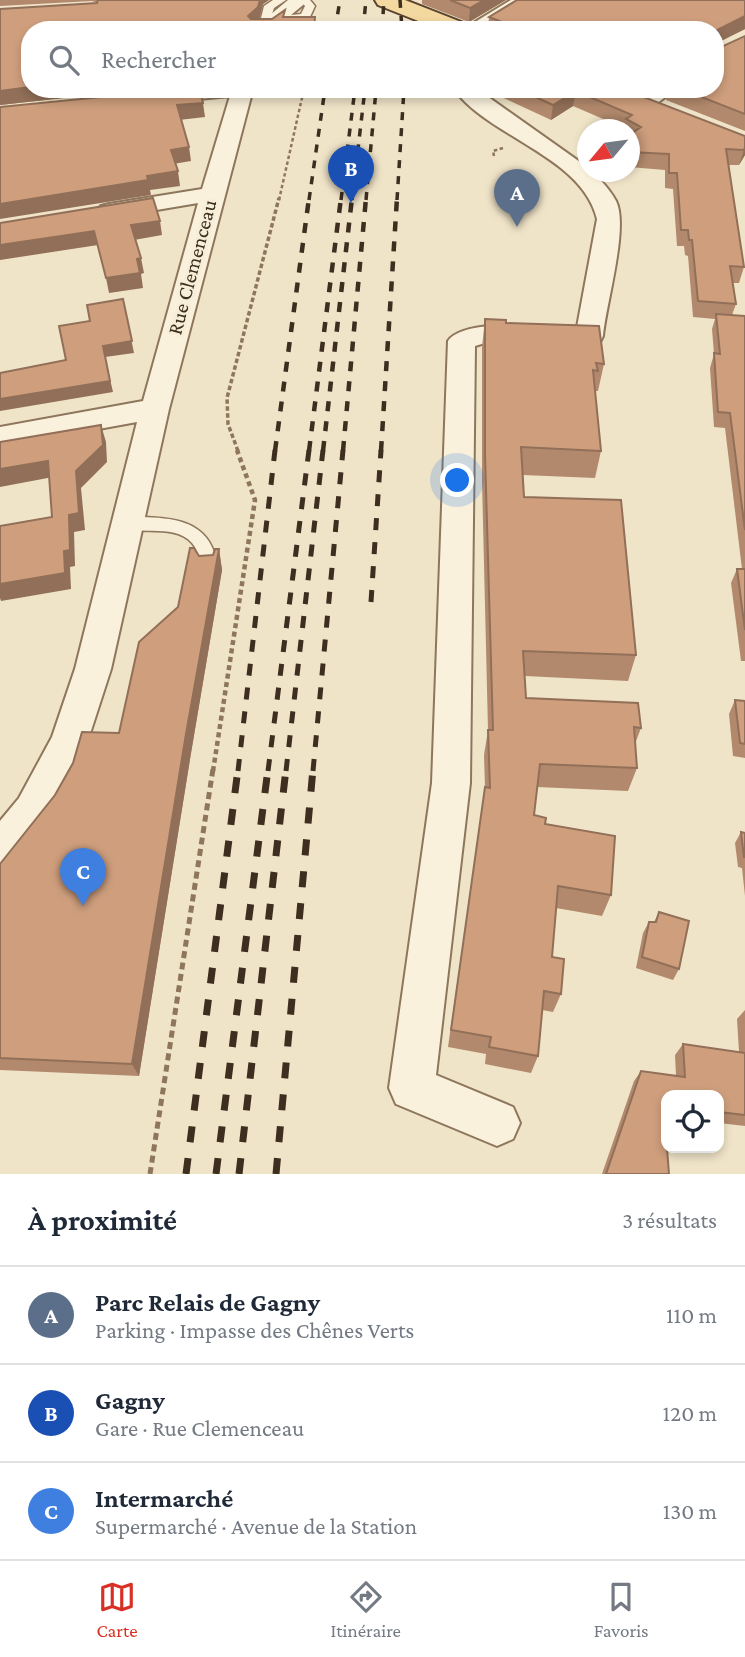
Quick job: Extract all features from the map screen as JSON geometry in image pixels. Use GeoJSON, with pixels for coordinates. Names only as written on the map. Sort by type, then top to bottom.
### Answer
{"type":"FeatureCollection","features":[{"type":"Feature","properties":{"kind":"main road"},"geometry":{"type":"LineString","coordinates":[[400,2],[431,21]]}},
{"type":"Feature","properties":{"kind":"main road"},"geometry":{"type":"LineString","coordinates":[[634,99],[675,115]]}},
{"type":"Feature","properties":{"kind":"street"},"geometry":{"type":"LineString","coordinates":[[271,11],[303,0]]}},
{"type":"Feature","properties":{"kind":"street"},"geometry":{"type":"LineString","coordinates":[[487,21],[525,0]]}},
{"type":"Feature","properties":{"kind":"street"},"geometry":{"type":"LineString","coordinates":[[135,99],[145,98]]}},
{"type":"Feature","properties":{"kind":"street","name":"Rue Clemenceau"},"geometry":{"type":"LineString","coordinates":[[0,852],[33,810],[69,740],[93,669],[155,409],[240,98]]}},
{"type":"Feature","properties":{"kind":"street"},"geometry":{"type":"LineString","coordinates":[[477,98],[578,169],[601,195],[610,216],[590,337],[484,334],[462,341],[452,782],[412,1088],[497,1123]]}},
{"type":"Feature","properties":{"kind":"street"},"geometry":{"type":"LineString","coordinates":[[82,216],[212,194]]}},
{"type":"Feature","properties":{"kind":"street"},"geometry":{"type":"LineString","coordinates":[[0,437],[155,409]]}},
{"type":"Feature","properties":{"kind":"lane"},"geometry":{"type":"LineString","coordinates":[[128,524],[168,523],[193,533],[208,551],[209,569]]}},
{"type":"Feature","properties":{"kind":"path"},"geometry":{"type":"LineString","coordinates":[[150,1174],[255,500],[228,424],[226,398],[270,242],[302,98]]}},
{"type":"Feature","properties":{"kind":"path"},"geometry":{"type":"LineString","coordinates":[[494,156],[493,151],[499,149]]}},
{"type":"Feature","properties":{"kind":"building"},"geometry":{"type":"Polygon","coordinates":[[[98,0],[260,0],[258,7],[248,16],[251,19],[272,19],[285,10],[283,17],[315,17],[315,21],[21,21],[21,88],[0,91],[0,9],[97,3],[98,0]]]}},
{"type":"Feature","properties":{"kind":"building"},"geometry":{"type":"Polygon","coordinates":[[[450,0],[484,0],[470,8],[450,0]]]}},
{"type":"Feature","properties":{"kind":"building"},"geometry":{"type":"Polygon","coordinates":[[[517,0],[745,0],[745,16],[724,26],[724,21],[499,21],[489,17],[517,0]]]}},
{"type":"Feature","properties":{"kind":"building"},"geometry":{"type":"Polygon","coordinates":[[[745,36],[745,114],[704,98],[724,98],[724,46],[745,36]]]}},
{"type":"Feature","properties":{"kind":"building"},"geometry":{"type":"Polygon","coordinates":[[[91,98],[202,98],[203,103],[177,105],[189,147],[171,150],[178,171],[147,176],[148,180],[0,204],[0,107],[91,98]]]}},
{"type":"Feature","properties":{"kind":"building"},"geometry":{"type":"Polygon","coordinates":[[[538,98],[564,98],[553,105],[538,98]]]}},
{"type":"Feature","properties":{"kind":"building"},"geometry":{"type":"Polygon","coordinates":[[[592,98],[646,98],[745,136],[744,150],[726,149],[744,267],[730,266],[736,304],[698,301],[692,240],[689,240],[688,230],[681,230],[677,173],[669,173],[669,154],[640,153],[640,119],[626,119],[632,115],[592,98]]]}},
{"type":"Feature","properties":{"kind":"building"},"geometry":{"type":"Polygon","coordinates":[[[153,198],[160,221],[131,225],[141,258],[137,259],[140,273],[106,278],[94,231],[0,245],[0,223],[153,198]]]}},
{"type":"Feature","properties":{"kind":"building"},"geometry":{"type":"Polygon","coordinates":[[[123,299],[132,341],[103,346],[110,381],[0,399],[0,373],[66,360],[59,326],[90,321],[87,305],[123,299]]]}},
{"type":"Feature","properties":{"kind":"building"},"geometry":{"type":"Polygon","coordinates":[[[716,314],[745,316],[745,530],[730,413],[718,412],[714,353],[720,354],[716,314]]]}},
{"type":"Feature","properties":{"kind":"building"},"geometry":{"type":"Polygon","coordinates":[[[485,319],[506,320],[506,323],[599,326],[604,364],[596,363],[598,371],[593,370],[601,451],[521,447],[524,497],[621,500],[636,655],[523,651],[526,698],[638,703],[641,728],[634,727],[637,768],[540,764],[534,815],[546,818],[545,824],[615,836],[611,895],[558,886],[552,957],[564,959],[561,994],[544,991],[538,1056],[489,1047],[491,1037],[451,1030],[485,787],[490,788],[488,730],[493,730],[485,454],[485,319]]]}},
{"type":"Feature","properties":{"kind":"building"},"geometry":{"type":"Polygon","coordinates":[[[101,425],[103,445],[76,471],[79,513],[69,515],[70,550],[64,551],[65,573],[0,584],[0,526],[52,517],[48,461],[0,469],[0,442],[101,425]]]}},
{"type":"Feature","properties":{"kind":"building"},"geometry":{"type":"Polygon","coordinates":[[[190,548],[194,548],[199,556],[213,555],[215,549],[219,549],[132,1064],[0,1058],[0,864],[55,795],[73,763],[82,732],[119,733],[139,642],[178,607],[190,548]]]}},
{"type":"Feature","properties":{"kind":"building"},"geometry":{"type":"Polygon","coordinates":[[[737,569],[745,569],[745,630],[737,569]]]}},
{"type":"Feature","properties":{"kind":"building"},"geometry":{"type":"Polygon","coordinates":[[[735,700],[745,701],[745,744],[740,743],[735,700]]]}},
{"type":"Feature","properties":{"kind":"building"},"geometry":{"type":"Polygon","coordinates":[[[741,832],[745,833],[745,857],[744,857],[741,832]]]}},
{"type":"Feature","properties":{"kind":"building"},"geometry":{"type":"Polygon","coordinates":[[[659,912],[689,921],[679,969],[642,957],[649,922],[656,922],[659,912]]]}},
{"type":"Feature","properties":{"kind":"building"},"geometry":{"type":"Polygon","coordinates":[[[683,1044],[745,1053],[745,1115],[724,1113],[724,1090],[661,1090],[661,1153],[667,1153],[669,1174],[606,1174],[641,1071],[685,1077],[683,1044]]]}},
{"type":"Feature","properties":{"kind":"railway"},"geometry":{"type":"LineString","coordinates":[[336,21],[340,0]]}},
{"type":"Feature","properties":{"kind":"railway"},"geometry":{"type":"LineString","coordinates":[[364,21],[366,0]]}},
{"type":"Feature","properties":{"kind":"railway"},"geometry":{"type":"LineString","coordinates":[[383,21],[384,0]]}},
{"type":"Feature","properties":{"kind":"railway"},"geometry":{"type":"LineString","coordinates":[[400,0],[401,21]]}},
{"type":"Feature","properties":{"kind":"railway"},"geometry":{"type":"LineString","coordinates":[[309,200],[324,98]]}},
{"type":"Feature","properties":{"kind":"railway"},"geometry":{"type":"LineString","coordinates":[[341,200],[354,98]]}},
{"type":"Feature","properties":{"kind":"railway"},"geometry":{"type":"LineString","coordinates":[[352,200],[364,98]]}},
{"type":"Feature","properties":{"kind":"railway"},"geometry":{"type":"LineString","coordinates":[[366,200],[375,98]]}},
{"type":"Feature","properties":{"kind":"railway"},"geometry":{"type":"LineString","coordinates":[[397,200],[403,98]]}},
{"type":"Feature","properties":{"kind":"railway"},"geometry":{"type":"LineString","coordinates":[[275,451],[309,198]]}},
{"type":"Feature","properties":{"kind":"railway"},"geometry":{"type":"LineString","coordinates":[[309,451],[341,198]]}},
{"type":"Feature","properties":{"kind":"railway"},"geometry":{"type":"LineString","coordinates":[[323,451],[352,198]]}},
{"type":"Feature","properties":{"kind":"railway"},"geometry":{"type":"LineString","coordinates":[[343,451],[366,198]]}},
{"type":"Feature","properties":{"kind":"railway"},"geometry":{"type":"LineString","coordinates":[[381,451],[397,198]]}},
{"type":"Feature","properties":{"kind":"railway"},"geometry":{"type":"LineString","coordinates":[[238,771],[275,450]]}},
{"type":"Feature","properties":{"kind":"railway"},"geometry":{"type":"LineString","coordinates":[[268,771],[309,450]]}},
{"type":"Feature","properties":{"kind":"railway"},"geometry":{"type":"LineString","coordinates":[[286,771],[323,450]]}},
{"type":"Feature","properties":{"kind":"railway"},"geometry":{"type":"LineString","coordinates":[[313,771],[343,450]]}},
{"type":"Feature","properties":{"kind":"railway"},"geometry":{"type":"LineString","coordinates":[[371,602],[381,450]]}},
{"type":"Feature","properties":{"kind":"railway"},"geometry":{"type":"LineString","coordinates":[[186,1174],[238,769]]}},
{"type":"Feature","properties":{"kind":"railway"},"geometry":{"type":"LineString","coordinates":[[216,1174],[268,769]]}},
{"type":"Feature","properties":{"kind":"railway"},"geometry":{"type":"LineString","coordinates":[[239,1174],[286,769]]}},
{"type":"Feature","properties":{"kind":"railway"},"geometry":{"type":"LineString","coordinates":[[276,1174],[313,769]]}},
{"type":"Feature","properties":{"kind":"place","name":"Gagny"},"geometry":{"type":"Point","coordinates":[351,203]}},
{"type":"Feature","properties":{"kind":"place","name":"Parc Relais de Gagny"},"geometry":{"type":"Point","coordinates":[517,227]}},
{"type":"Feature","properties":{"kind":"place","name":"Intermarché"},"geometry":{"type":"Point","coordinates":[83,906]}}]}
